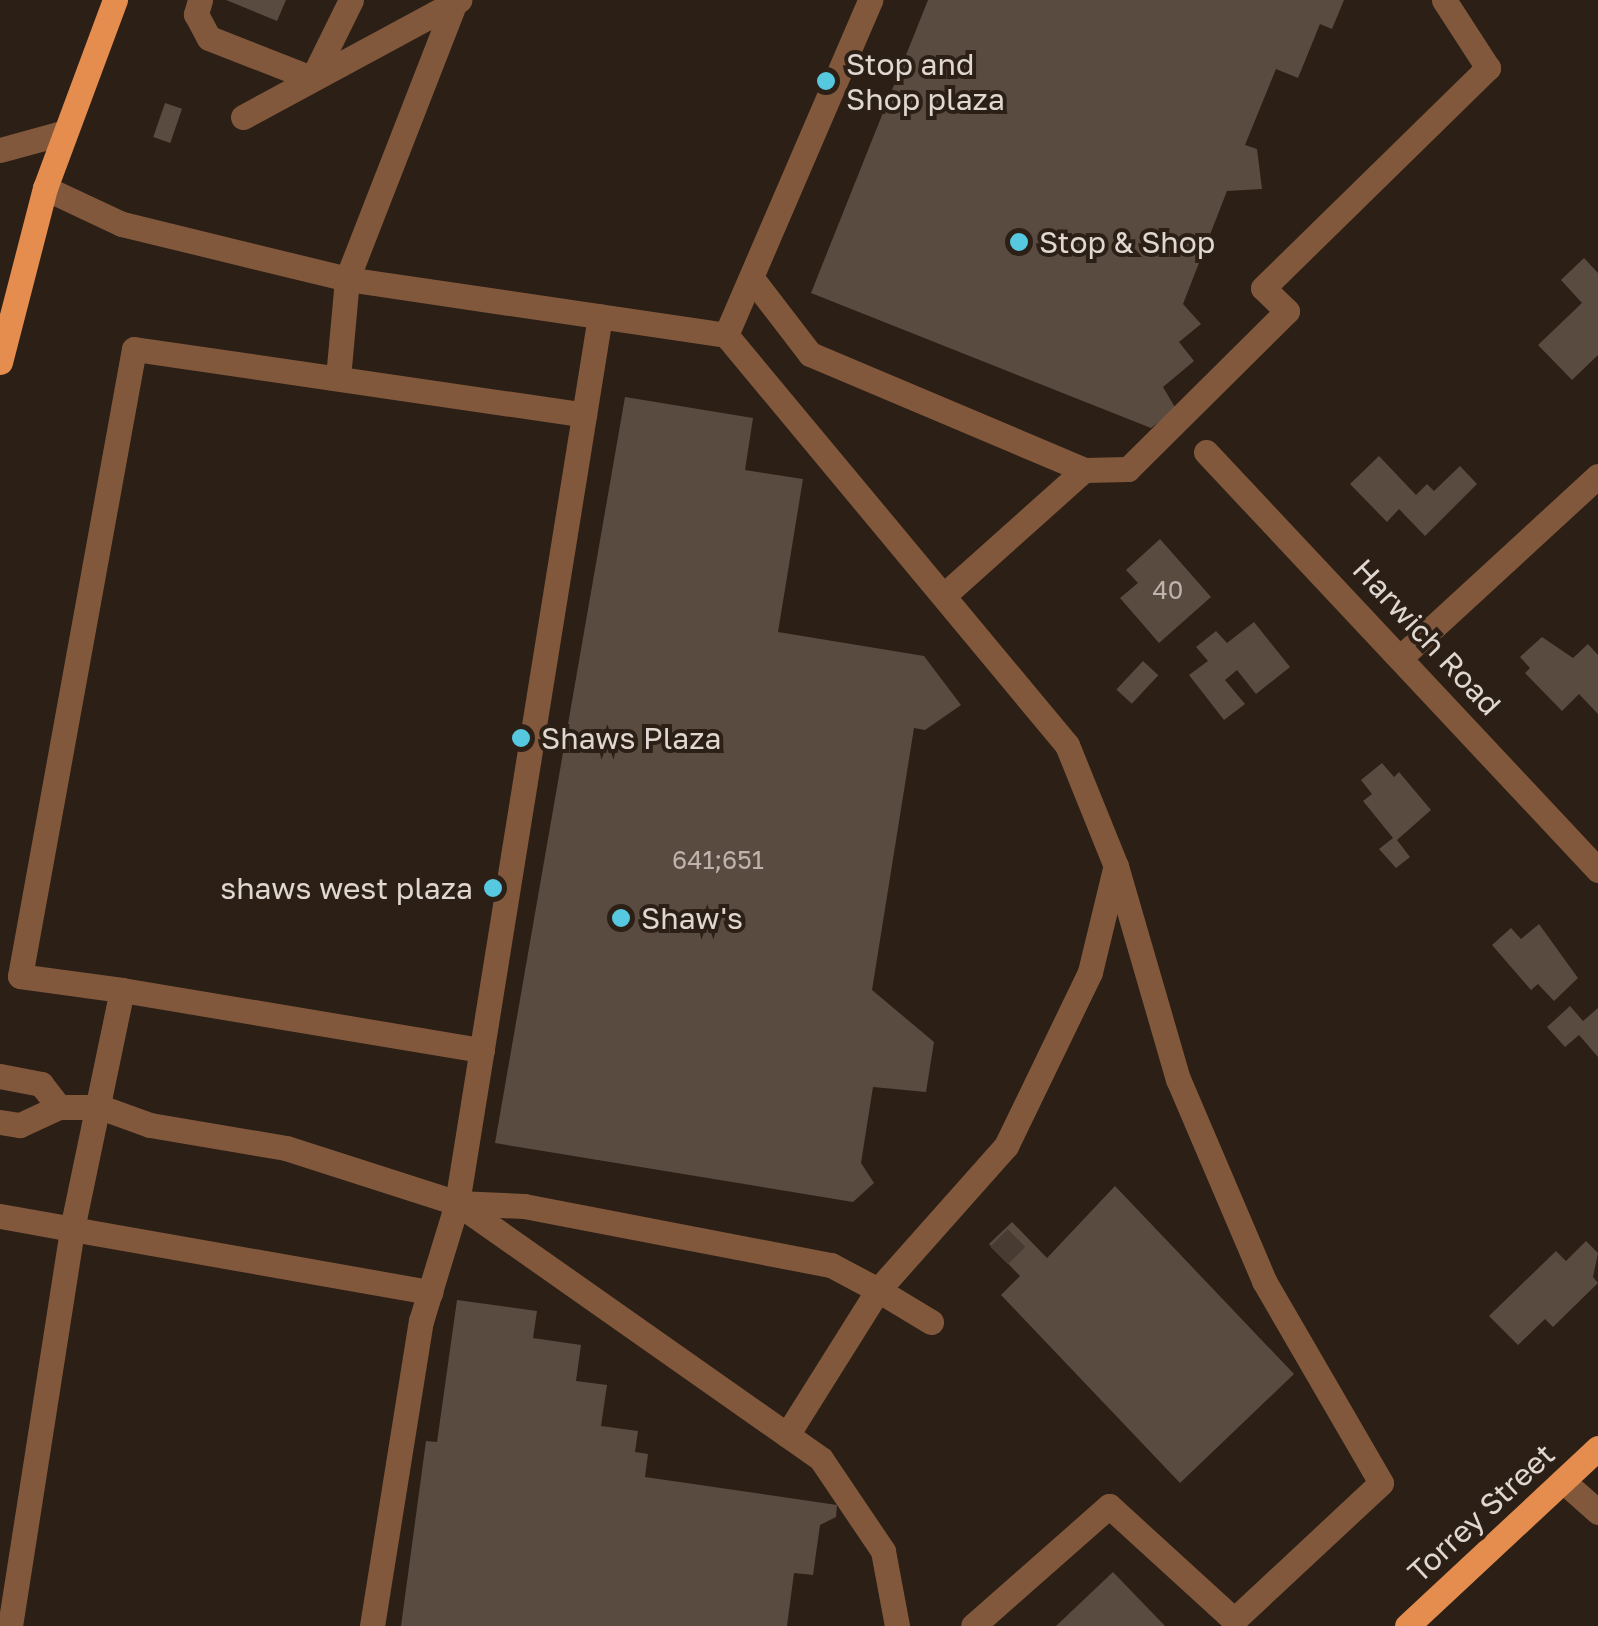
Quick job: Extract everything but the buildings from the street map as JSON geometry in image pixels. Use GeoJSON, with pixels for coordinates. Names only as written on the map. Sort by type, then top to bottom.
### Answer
{"type":"FeatureCollection","features":[{"type":"Feature","properties":{"kind":"main road"},"geometry":{"type":"LineString","coordinates":[[0,362],[62,133],[114,0]]}},
{"type":"Feature","properties":{"kind":"main road","name":"Torrey Street"},"geometry":{"type":"LineString","coordinates":[[1408,1626],[1598,1448]]}},
{"type":"Feature","properties":{"kind":"street"},"geometry":{"type":"LineString","coordinates":[[200,0],[196,14],[209,38],[311,78]]}},
{"type":"Feature","properties":{"kind":"street"},"geometry":{"type":"LineString","coordinates":[[311,78],[334,46],[351,0]]}},
{"type":"Feature","properties":{"kind":"street"},"geometry":{"type":"LineString","coordinates":[[726,334],[754,281],[870,0]]}},
{"type":"Feature","properties":{"kind":"street"},"geometry":{"type":"LineString","coordinates":[[754,281],[810,354],[1084,470],[1128,469],[1286,311],[1263,288],[1488,68],[1444,0]]}},
{"type":"Feature","properties":{"kind":"street"},"geometry":{"type":"LineString","coordinates":[[243,117],[457,1]]}},
{"type":"Feature","properties":{"kind":"street"},"geometry":{"type":"LineString","coordinates":[[338,378],[347,279],[457,1]]}},
{"type":"Feature","properties":{"kind":"street"},"geometry":{"type":"LineString","coordinates":[[0,150],[62,133]]}},
{"type":"Feature","properties":{"kind":"street"},"geometry":{"type":"LineString","coordinates":[[45,188],[122,224],[347,279],[726,334],[1066,745],[1116,866],[1178,1079],[1256,1263],[1381,1483],[1234,1620],[1108,1506],[973,1626]]}},
{"type":"Feature","properties":{"kind":"street"},"geometry":{"type":"LineString","coordinates":[[372,1626],[430,1292],[457,1203],[600,316]]}},
{"type":"Feature","properties":{"kind":"street"},"geometry":{"type":"LineString","coordinates":[[482,1050],[20,976],[134,348],[584,414]]}},
{"type":"Feature","properties":{"kind":"street","name":"Harwich Road"},"geometry":{"type":"LineString","coordinates":[[1206,452],[1402,656],[1598,870]]}},
{"type":"Feature","properties":{"kind":"street"},"geometry":{"type":"LineString","coordinates":[[944,594],[1084,470]]}},
{"type":"Feature","properties":{"kind":"street"},"geometry":{"type":"LineString","coordinates":[[1402,656],[1598,476]]}},
{"type":"Feature","properties":{"kind":"street"},"geometry":{"type":"LineString","coordinates":[[787,1435],[878,1290],[1006,1146],[1090,972],[1116,866]]}},
{"type":"Feature","properties":{"kind":"street"},"geometry":{"type":"LineString","coordinates":[[10,1626],[72,1229],[122,990]]}},
{"type":"Feature","properties":{"kind":"street"},"geometry":{"type":"LineString","coordinates":[[0,1076],[41,1084],[59,1107]]}},
{"type":"Feature","properties":{"kind":"street"},"geometry":{"type":"LineString","coordinates":[[0,1122],[20,1125],[59,1107],[100,1107],[150,1125],[286,1148],[457,1203],[524,1206],[831,1265],[931,1322]]}},
{"type":"Feature","properties":{"kind":"street"},"geometry":{"type":"LineString","coordinates":[[457,1203],[822,1459],[883,1551],[897,1626]]}},
{"type":"Feature","properties":{"kind":"street"},"geometry":{"type":"LineString","coordinates":[[0,1216],[430,1292]]}},
{"type":"Feature","properties":{"kind":"street"},"geometry":{"type":"LineString","coordinates":[[1563,1481],[1598,1512]]}},
{"type":"Feature","properties":{"kind":"tunnel"},"geometry":{"type":"LineString","coordinates":[[999,1255],[1022,1232]]}},
{"type":"Feature","properties":{"kind":"place","name":"Stop and Shop plaza"},"geometry":{"type":"Point","coordinates":[826,81]}},
{"type":"Feature","properties":{"kind":"place","name":"Stop & Shop"},"geometry":{"type":"Point","coordinates":[1019,242]}},
{"type":"Feature","properties":{"kind":"place","name":"Shaws Plaza"},"geometry":{"type":"Point","coordinates":[521,738]}},
{"type":"Feature","properties":{"kind":"place","name":"shaws west plaza"},"geometry":{"type":"Point","coordinates":[493,888]}},
{"type":"Feature","properties":{"kind":"place","name":"Shaw's"},"geometry":{"type":"Point","coordinates":[621,918]}}]}
